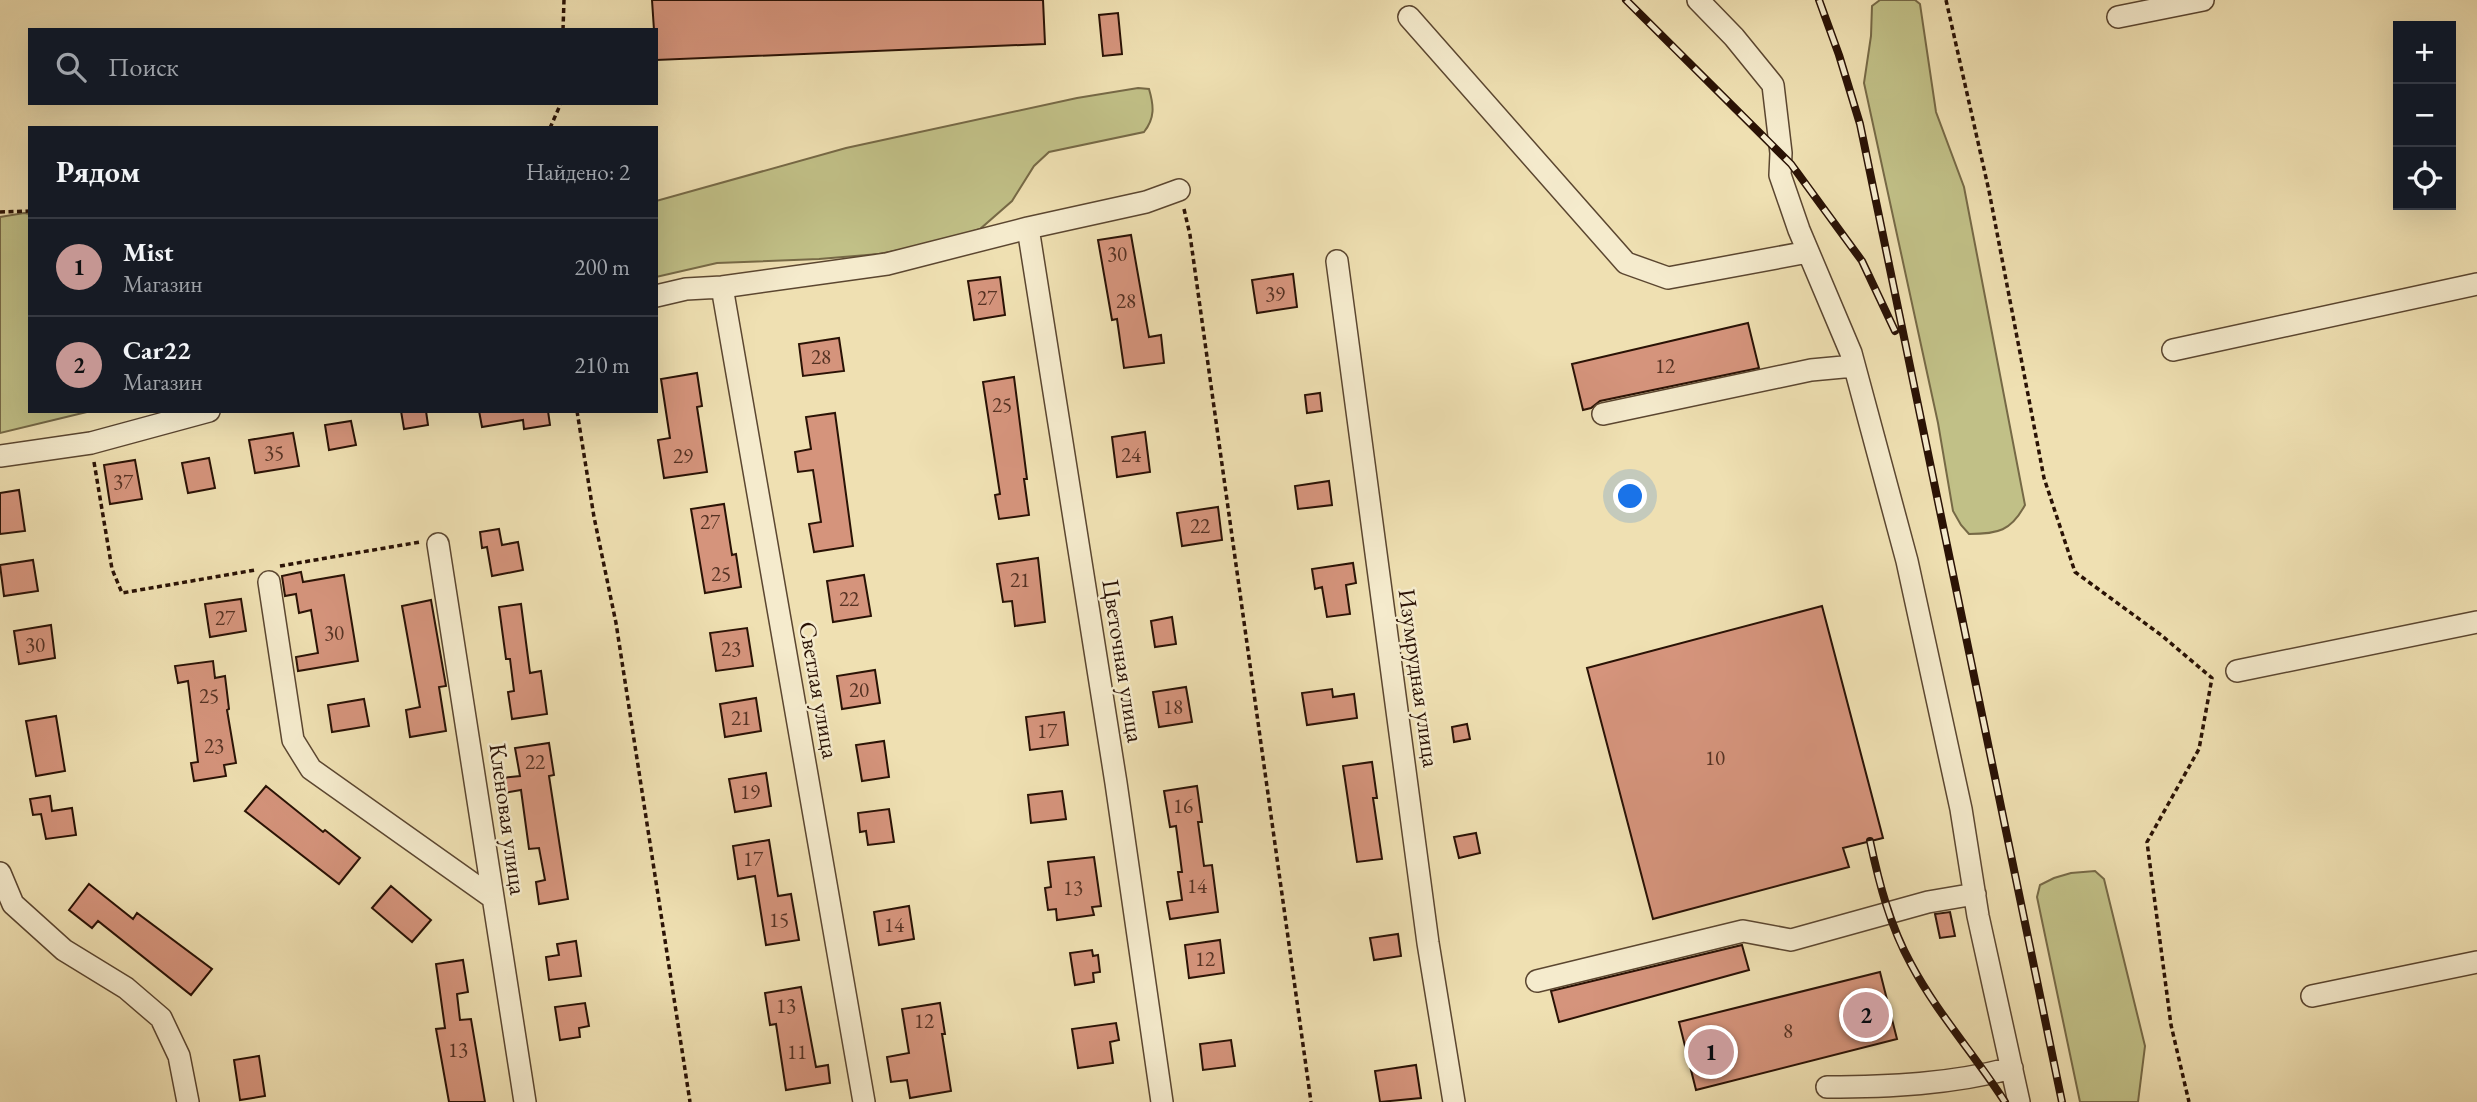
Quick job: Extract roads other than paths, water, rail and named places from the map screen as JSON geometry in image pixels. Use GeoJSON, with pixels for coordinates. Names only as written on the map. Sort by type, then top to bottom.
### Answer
{"type":"FeatureCollection","features":[{"type":"Feature","properties":{"kind":"street"},"geometry":{"type":"LineString","coordinates":[[1698,0],[1734,37],[1773,85],[1781,153],[1780,175],[1808,252],[1851,353],[1910,574],[1961,809],[1975,894],[2019,1102]]}},
{"type":"Feature","properties":{"kind":"street"},"geometry":{"type":"LineString","coordinates":[[2118,17],[2203,0]]}},
{"type":"Feature","properties":{"kind":"street"},"geometry":{"type":"LineString","coordinates":[[1409,17],[1626,263],[1668,278],[1808,252]]}},
{"type":"Feature","properties":{"kind":"street"},"geometry":{"type":"LineString","coordinates":[[658,296],[686,289],[722,288],[887,264],[1028,228],[1146,202],[1179,190]]}},
{"type":"Feature","properties":{"kind":"street","name":"Цветочная улица"},"geometry":{"type":"LineString","coordinates":[[1028,228],[1116,783],[1162,1102]]}},
{"type":"Feature","properties":{"kind":"street","name":"Изумрудная улица"},"geometry":{"type":"LineString","coordinates":[[1337,261],[1426,929],[1454,1102]]}},
{"type":"Feature","properties":{"kind":"street"},"geometry":{"type":"LineString","coordinates":[[2173,350],[2477,284]]}},
{"type":"Feature","properties":{"kind":"street","name":"Светлая улица"},"geometry":{"type":"LineString","coordinates":[[722,288],[864,1102]]}},
{"type":"Feature","properties":{"kind":"street"},"geometry":{"type":"LineString","coordinates":[[1603,414],[1811,370],[1854,366]]}},
{"type":"Feature","properties":{"kind":"street"},"geometry":{"type":"LineString","coordinates":[[0,456],[91,443],[202,413]]}},
{"type":"Feature","properties":{"kind":"street","name":"Кленовая улица"},"geometry":{"type":"LineString","coordinates":[[438,544],[525,1102]]}},
{"type":"Feature","properties":{"kind":"street"},"geometry":{"type":"LineString","coordinates":[[268,582],[293,740],[311,769],[493,898]]}},
{"type":"Feature","properties":{"kind":"street"},"geometry":{"type":"LineString","coordinates":[[2237,671],[2477,622]]}},
{"type":"Feature","properties":{"kind":"street"},"geometry":{"type":"LineString","coordinates":[[0,873],[13,904],[64,950],[126,988],[160,1018],[179,1056],[188,1102]]}},
{"type":"Feature","properties":{"kind":"street"},"geometry":{"type":"LineString","coordinates":[[1536,981],[1743,931],[1791,940],[1928,902],[1975,894]]}},
{"type":"Feature","properties":{"kind":"street"},"geometry":{"type":"LineString","coordinates":[[2312,996],[2477,962]]}},
{"type":"Feature","properties":{"kind":"street"},"geometry":{"type":"LineString","coordinates":[[1827,1087],[1881,1087],[1971,1078],[2012,1068]]}},
{"type":"Feature","properties":{"kind":"railway"},"geometry":{"type":"LineString","coordinates":[[1626,0],[1791,164],[1862,261],[1895,331]]}},
{"type":"Feature","properties":{"kind":"railway"},"geometry":{"type":"LineString","coordinates":[[1819,0],[1860,124],[2062,1102]]}},
{"type":"Feature","properties":{"kind":"railway"},"geometry":{"type":"LineString","coordinates":[[1870,841],[1886,904],[1911,964],[1932,1000],[2005,1102]]}},
{"type":"Feature","properties":{"kind":"place","name":"Car22"},"geometry":{"type":"Point","coordinates":[1866,1015]}},
{"type":"Feature","properties":{"kind":"place","name":"Mist"},"geometry":{"type":"Point","coordinates":[1711,1052]}}]}
